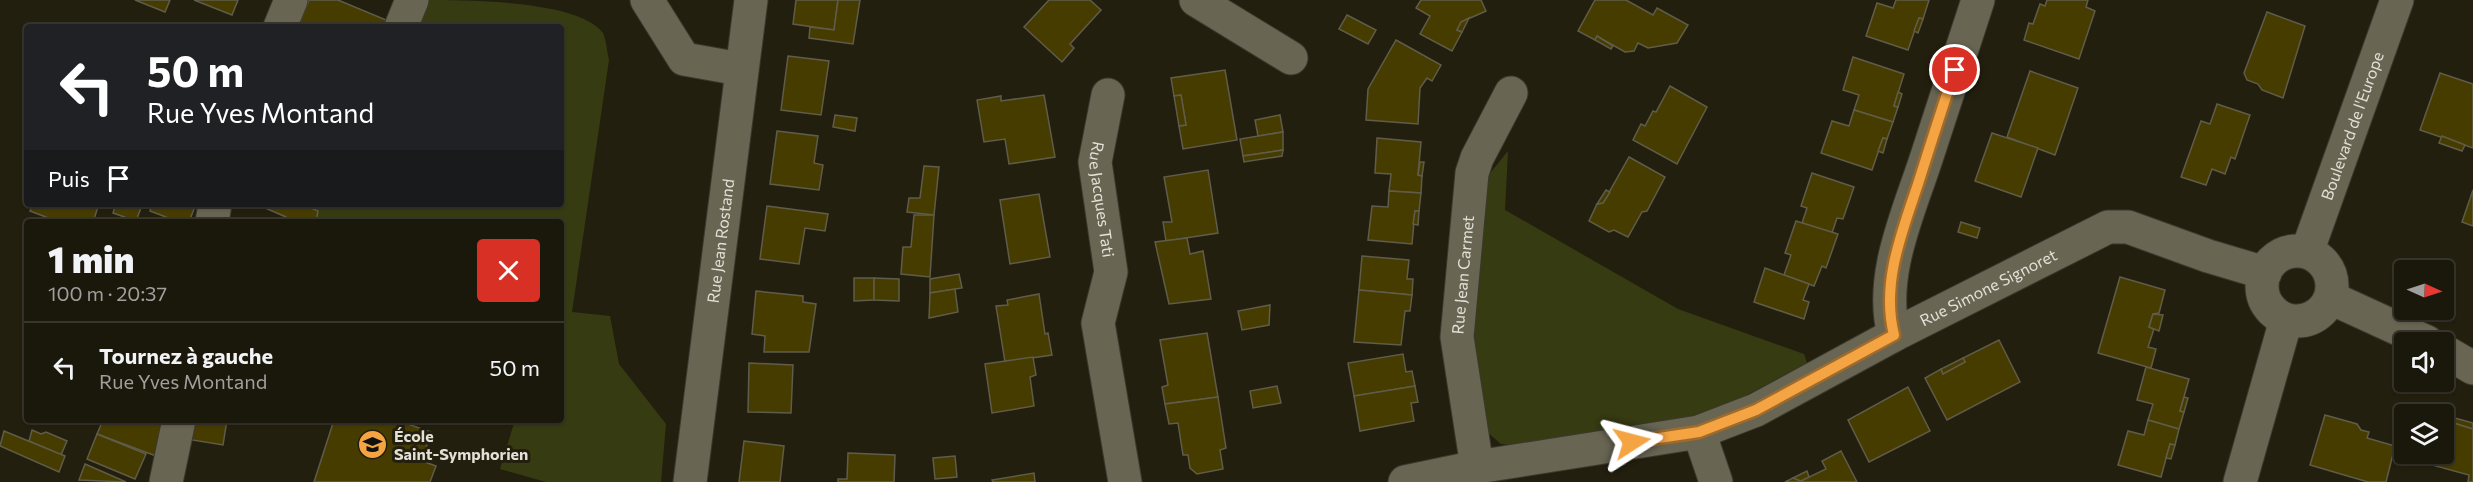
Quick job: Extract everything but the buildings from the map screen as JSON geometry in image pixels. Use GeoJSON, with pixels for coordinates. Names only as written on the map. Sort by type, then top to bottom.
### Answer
{"type":"FeatureCollection","features":[{"type":"Feature","properties":{"kind":"street"},"geometry":{"type":"LineString","coordinates":[[281,24],[291,0]]}},
{"type":"Feature","properties":{"kind":"street"},"geometry":{"type":"LineString","coordinates":[[403,24],[412,0]]}},
{"type":"Feature","properties":{"kind":"street"},"geometry":{"type":"LineString","coordinates":[[646,0],[684,59],[740,69]]}},
{"type":"Feature","properties":{"kind":"street","name":"Rue Jean Rostand"},"geometry":{"type":"LineString","coordinates":[[690,482],[740,69],[751,0]]}},
{"type":"Feature","properties":{"kind":"street"},"geometry":{"type":"LineString","coordinates":[[1196,0],[1291,58]]}},
{"type":"Feature","properties":{"kind":"street"},"geometry":{"type":"LineString","coordinates":[[1894,335],[1889,314],[1889,292],[1898,247],[1978,0]]}},
{"type":"Feature","properties":{"kind":"street","name":"Boulevard de l'Europe"},"geometry":{"type":"LineString","coordinates":[[2307,252],[2397,0]]}},
{"type":"Feature","properties":{"kind":"street","name":"Rue Jean Carmet"},"geometry":{"type":"LineString","coordinates":[[1477,466],[1457,337],[1471,184],[1477,158],[1511,93]]}},
{"type":"Feature","properties":{"kind":"street","name":"Rue Jacques Tati"},"geometry":{"type":"LineString","coordinates":[[1108,95],[1095,162],[1111,272],[1098,323],[1125,482]]}},
{"type":"Feature","properties":{"kind":"street","name":"Rue Simone Signoret"},"geometry":{"type":"LineString","coordinates":[[1405,482],[1477,466],[1699,432],[1756,410],[1894,335],[2108,226],[2128,227],[2208,256],[2265,273]]}},
{"type":"Feature","properties":{"kind":"street"},"geometry":{"type":"LineString","coordinates":[[2307,252],[2326,265],[2333,286],[2331,297],[2326,308],[2308,320],[2286,320],[2276,314],[2263,296],[2265,273],[2270,264],[2287,253],[2307,252]]}},
{"type":"Feature","properties":{"kind":"street"},"geometry":{"type":"LineString","coordinates":[[2331,297],[2406,332]]}},
{"type":"Feature","properties":{"kind":"street"},"geometry":{"type":"LineString","coordinates":[[2240,482],[2286,320]]}},
{"type":"Feature","properties":{"kind":"street"},"geometry":{"type":"LineString","coordinates":[[2454,357],[2473,368]]}},
{"type":"Feature","properties":{"kind":"street"},"geometry":{"type":"LineString","coordinates":[[166,482],[178,423]]}},
{"type":"Feature","properties":{"kind":"street"},"geometry":{"type":"LineString","coordinates":[[1699,432],[1716,482]]}},
{"type":"Feature","properties":{"kind":"green space"},"geometry":{"type":"Polygon","coordinates":[[[422,0],[492,2],[547,8],[571,14],[590,22],[603,33],[609,60],[572,312],[610,316],[619,364],[666,424],[661,482],[546,482],[500,469],[514,423],[564,423],[564,219],[317,219],[318,211],[314,209],[315,207],[564,207],[564,24],[414,24],[422,0]]]}},
{"type":"Feature","properties":{"kind":"green space"},"geometry":{"type":"Polygon","coordinates":[[[1508,151],[1505,210],[1678,309],[1804,354],[1807,363],[1707,416],[1520,446],[1501,444],[1487,432],[1474,340],[1487,177],[1508,151]]]}},
{"type":"Feature","properties":{"kind":"place","name":"École Saint-Symphorien"},"geometry":{"type":"Point","coordinates":[373,445]}},
{"type":"Feature","properties":{"kind":"route"},"geometry":{"type":"LineString","coordinates":[[1632,442],[1699,432],[1756,410],[1894,335],[1889,314],[1889,292],[1898,247],[1955,70]]}}]}
